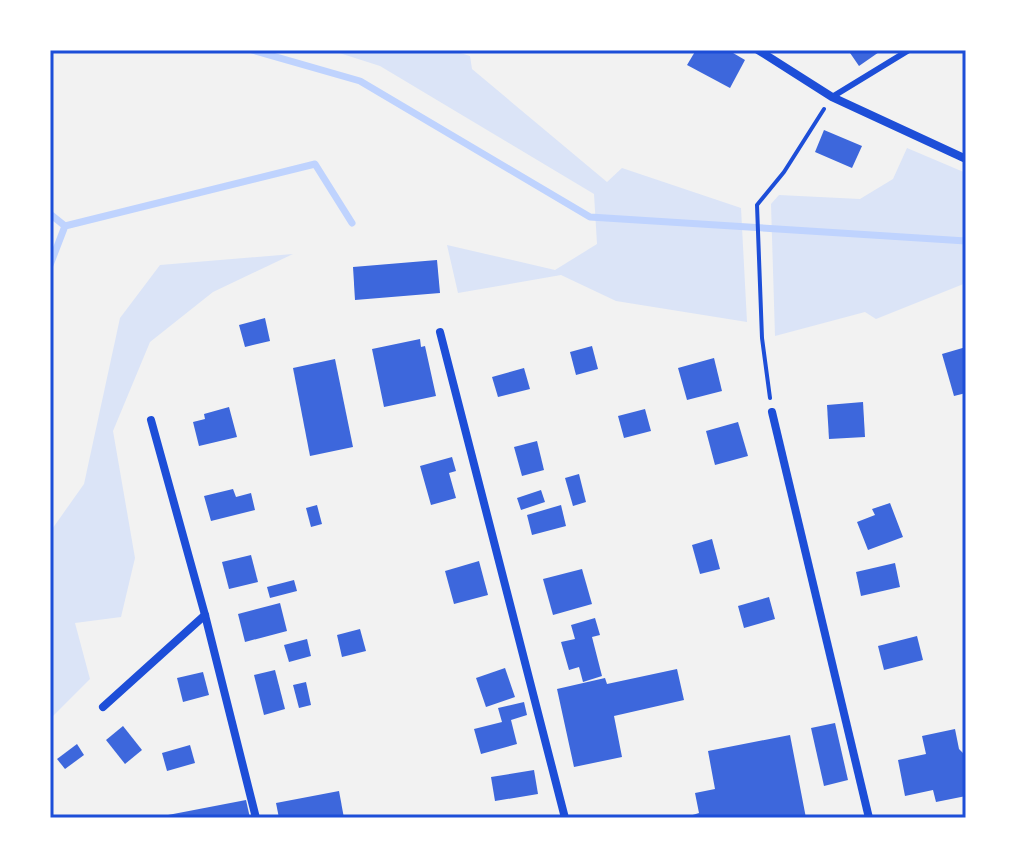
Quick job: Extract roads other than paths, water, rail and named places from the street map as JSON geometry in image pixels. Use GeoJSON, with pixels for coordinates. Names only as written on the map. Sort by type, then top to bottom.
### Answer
{"type":"FeatureCollection","features":[{"type":"Feature","properties":{"kind":"street"},"geometry":{"type":"LineString","coordinates":[[758,50],[832,97],[966,159]]}},
{"type":"Feature","properties":{"kind":"street"},"geometry":{"type":"LineString","coordinates":[[440,332],[565,818]]}},
{"type":"Feature","properties":{"kind":"street"},"geometry":{"type":"LineString","coordinates":[[772,412],[869,818]]}},
{"type":"Feature","properties":{"kind":"street"},"geometry":{"type":"LineString","coordinates":[[151,420],[205,615],[256,818]]}},
{"type":"Feature","properties":{"kind":"street"},"geometry":{"type":"LineString","coordinates":[[103,707],[205,615]]}},
{"type":"Feature","properties":{"kind":"lane"},"geometry":{"type":"LineString","coordinates":[[832,97],[909,50]]}},
{"type":"Feature","properties":{"kind":"waterway"},"geometry":{"type":"LineString","coordinates":[[252,50],[360,81],[590,217],[966,241]]}},
{"type":"Feature","properties":{"kind":"waterway"},"geometry":{"type":"LineString","coordinates":[[50,265],[65,226],[315,164],[352,223]]}},
{"type":"Feature","properties":{"kind":"waterway"},"geometry":{"type":"LineString","coordinates":[[50,214],[65,226]]}}]}
